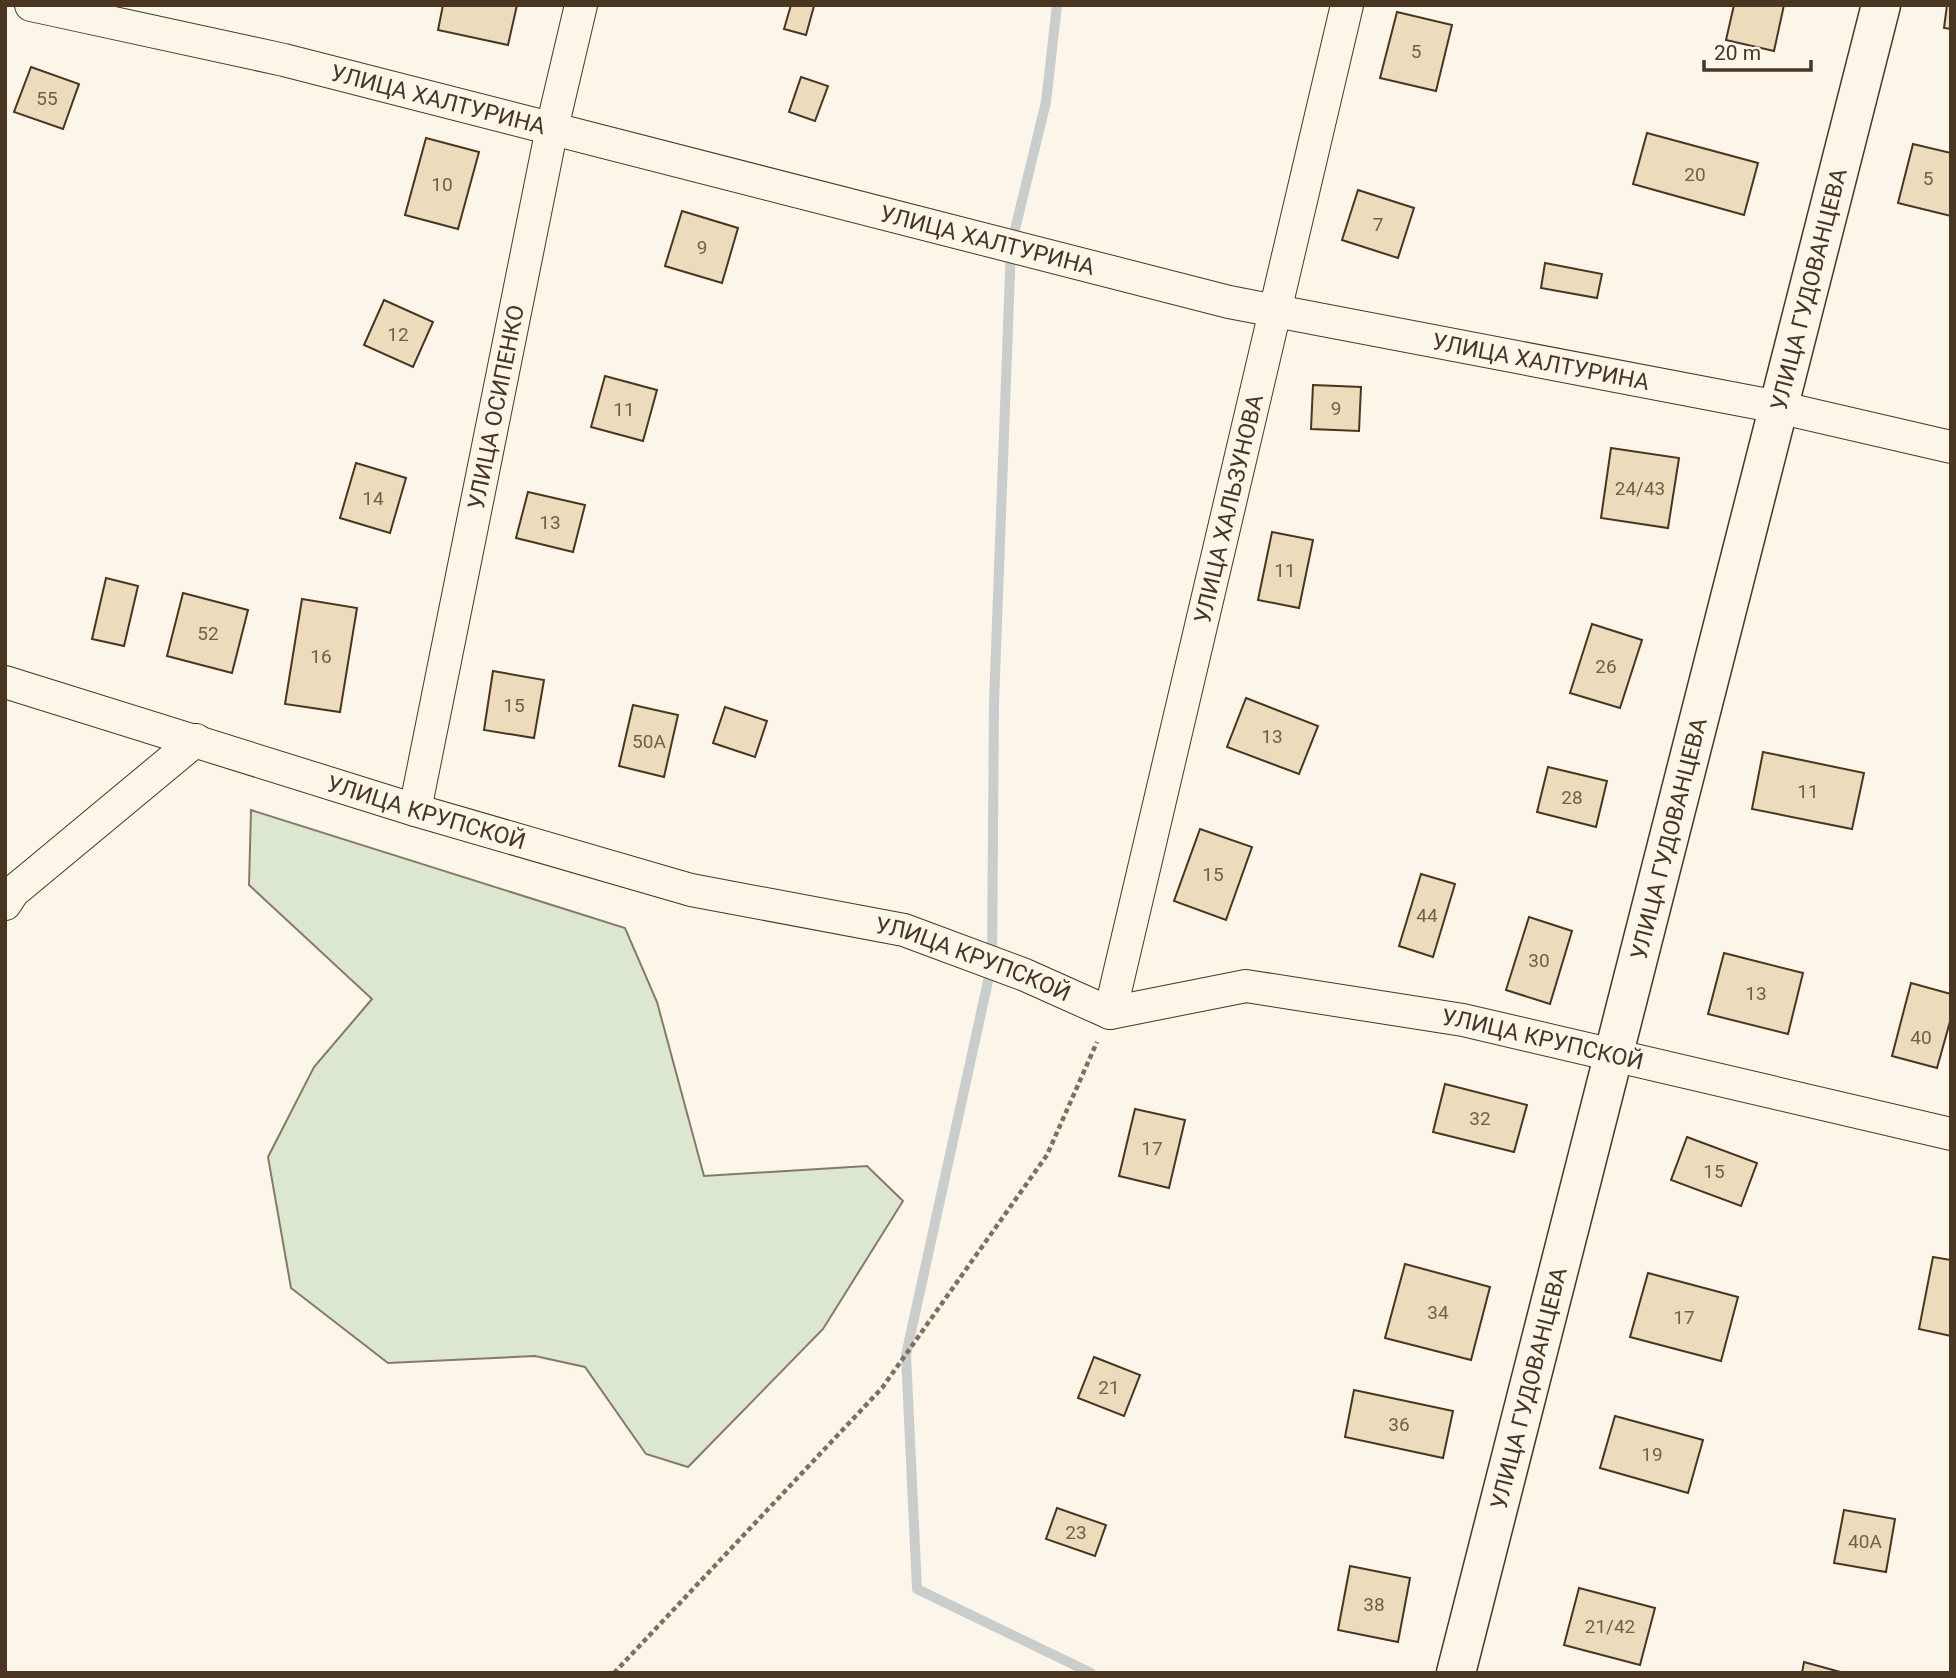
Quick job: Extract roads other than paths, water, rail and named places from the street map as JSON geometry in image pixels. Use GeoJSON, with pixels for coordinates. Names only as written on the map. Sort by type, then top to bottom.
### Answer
{"type":"FeatureCollection","features":[{"type":"Feature","properties":{"kind":"street","name":"УЛИЦА ХАЛТУРИНА"},"geometry":{"type":"LineString","coordinates":[[31,5],[284,60],[1216,298],[1778,407],[1951,447]]}},
{"type":"Feature","properties":{"kind":"street","name":"УЛИЦА ОСИПЕНКО"},"geometry":{"type":"LineString","coordinates":[[415,810],[552,128],[581,5]]}},
{"type":"Feature","properties":{"kind":"street","name":"УЛИЦА ХАЛЬЗУНОВА"},"geometry":{"type":"LineString","coordinates":[[1110,1013],[1347,5]]}},
{"type":"Feature","properties":{"kind":"street","name":"УЛИЦА ГУДОВАНЦЕВА"},"geometry":{"type":"LineString","coordinates":[[1456,1673],[1881,5]]}},
{"type":"Feature","properties":{"kind":"street","name":"УЛИЦА КРУПСКОЙ"},"geometry":{"type":"LineString","coordinates":[[5,682],[415,810],[691,890],[904,930],[1025,975],[1110,1013],[1246,986],[1463,1020],[1951,1134]]}},
{"type":"Feature","properties":{"kind":"street"},"geometry":{"type":"LineString","coordinates":[[5,904],[13,892],[196,740]]}},
{"type":"Feature","properties":{"kind":"waterway"},"geometry":{"type":"LineString","coordinates":[[1057,5],[1046,102],[1011,246],[994,703],[992,963],[906,1355],[917,1589],[1091,1673]]}}]}
